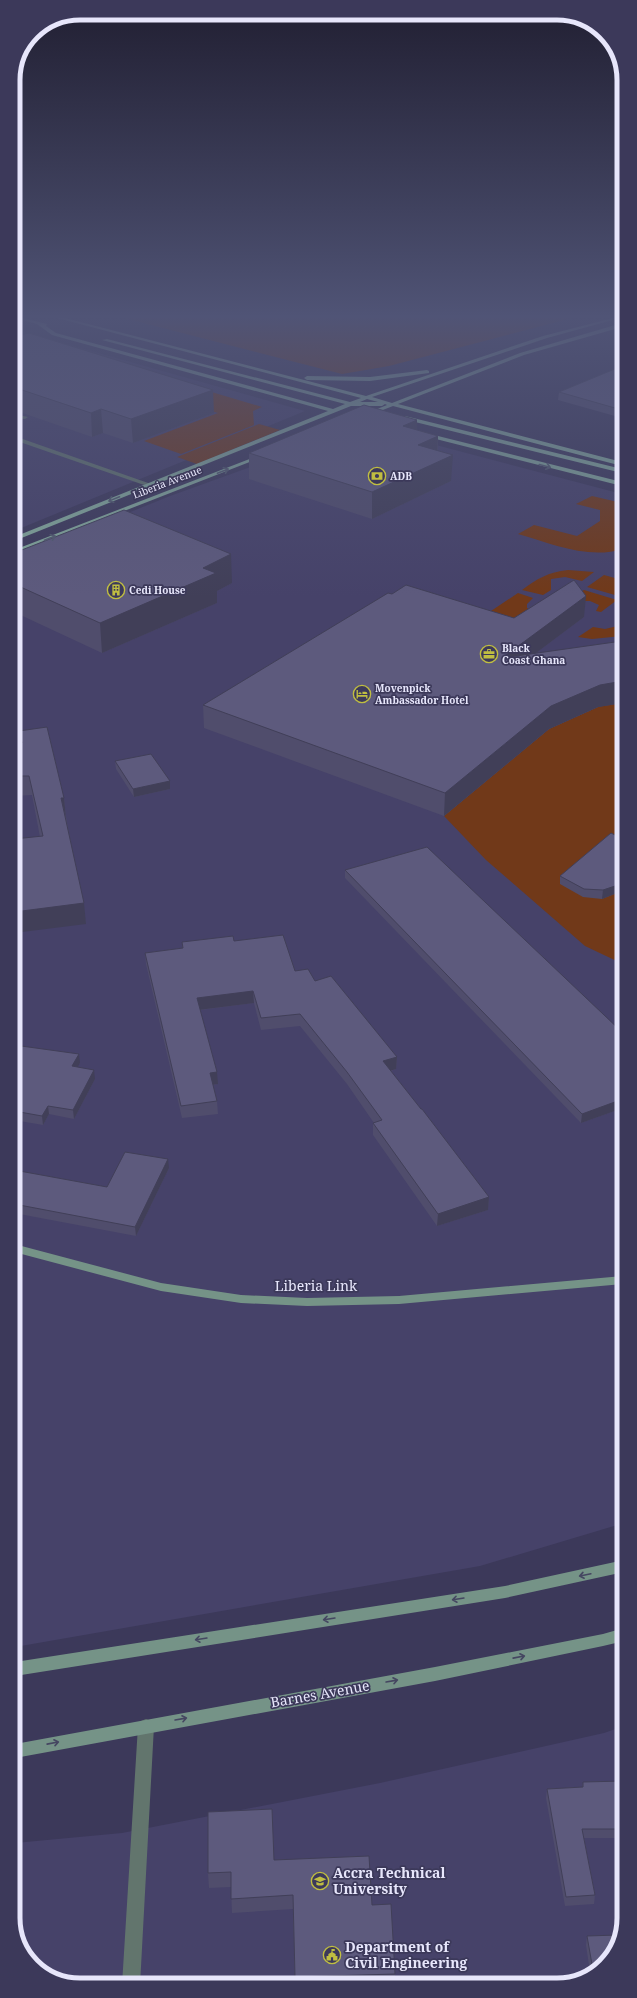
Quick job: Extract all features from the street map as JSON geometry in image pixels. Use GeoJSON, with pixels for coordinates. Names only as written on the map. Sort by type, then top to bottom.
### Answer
{"type":"FeatureCollection","features":[{"type":"Feature","properties":{"kind":"main road","name":"Liberia Avenue"},"geometry":{"type":"LineString","coordinates":[[20,537],[333,411]]}},
{"type":"Feature","properties":{"kind":"main road"},"geometry":{"type":"LineString","coordinates":[[335,411],[346,414]]}},
{"type":"Feature","properties":{"kind":"main road"},"geometry":{"type":"LineString","coordinates":[[344,411],[384,413]]}},
{"type":"Feature","properties":{"kind":"main road"},"geometry":{"type":"LineString","coordinates":[[422,411],[617,463]]}},
{"type":"Feature","properties":{"kind":"main road"},"geometry":{"type":"LineString","coordinates":[[374,422],[365,418],[376,412]]}},
{"type":"Feature","properties":{"kind":"main road"},"geometry":{"type":"LineString","coordinates":[[319,417],[339,418]]}},
{"type":"Feature","properties":{"kind":"main road"},"geometry":{"type":"LineString","coordinates":[[399,417],[617,470]]}},
{"type":"Feature","properties":{"kind":"main road"},"geometry":{"type":"LineString","coordinates":[[420,433],[617,483]]}},
{"type":"Feature","properties":{"kind":"main road","name":"Liberia Avenue"},"geometry":{"type":"LineString","coordinates":[[20,550],[265,454]]}},
{"type":"Feature","properties":{"kind":"main road","name":"Liberia Link"},"geometry":{"type":"LineString","coordinates":[[20,1250],[161,1287],[241,1300],[307,1302],[399,1300],[617,1281]]}},
{"type":"Feature","properties":{"kind":"main road"},"geometry":{"type":"LineString","coordinates":[[20,1668],[505,1592],[617,1568]]}},
{"type":"Feature","properties":{"kind":"main road","name":"Barnes Avenue"},"geometry":{"type":"LineString","coordinates":[[20,1750],[435,1674],[617,1636]]}},
{"type":"Feature","properties":{"kind":"street"},"geometry":{"type":"LineString","coordinates":[[20,417],[25,417]]}},
{"type":"Feature","properties":{"kind":"street"},"geometry":{"type":"LineString","coordinates":[[20,440],[149,485]]}},
{"type":"Feature","properties":{"kind":"street"},"geometry":{"type":"LineString","coordinates":[[131,1978],[146,1726]]}},
{"type":"Feature","properties":{"kind":"shaded area"},"geometry":{"type":"Polygon","coordinates":[[[20,411],[304,411],[20,529],[20,411]]]}},
{"type":"Feature","properties":{"kind":"shaded area"},"geometry":{"type":"Polygon","coordinates":[[[212,411],[253,411],[254,425],[181,454],[144,441],[218,413],[212,411]]]}},
{"type":"Feature","properties":{"kind":"shaded area"},"geometry":{"type":"Polygon","coordinates":[[[259,424],[280,430],[197,464],[177,457],[259,424]]]}},
{"type":"Feature","properties":{"kind":"shaded area"},"geometry":{"type":"Polygon","coordinates":[[[364,426],[617,493],[617,1525],[480,1566],[20,1646],[20,557],[170,496],[364,426]]]}},
{"type":"Feature","properties":{"kind":"shaded area"},"geometry":{"type":"Polygon","coordinates":[[[592,496],[617,502],[617,550],[596,553],[570,549],[518,534],[534,525],[577,536],[600,521],[600,510],[576,504],[592,496]]]}},
{"type":"Feature","properties":{"kind":"shaded area"},"geometry":{"type":"Polygon","coordinates":[[[568,570],[594,572],[582,581],[565,577],[551,579],[551,590],[543,595],[522,590],[554,572],[568,570]]]}},
{"type":"Feature","properties":{"kind":"shaded area"},"geometry":{"type":"Polygon","coordinates":[[[604,575],[617,579],[617,596],[587,587],[604,575]]]}},
{"type":"Feature","properties":{"kind":"shaded area"},"geometry":{"type":"Polygon","coordinates":[[[584,590],[617,600],[601,612],[596,611],[599,605],[590,601],[564,601],[584,590]]]}},
{"type":"Feature","properties":{"kind":"shaded area"},"geometry":{"type":"Polygon","coordinates":[[[518,593],[533,598],[527,604],[527,608],[535,612],[523,621],[491,611],[518,593]]]}},
{"type":"Feature","properties":{"kind":"shaded area"},"geometry":{"type":"Polygon","coordinates":[[[617,626],[617,636],[592,639],[578,637],[593,627],[605,629],[617,626]]]}},
{"type":"Feature","properties":{"kind":"shaded area"},"geometry":{"type":"Polygon","coordinates":[[[617,704],[617,961],[585,946],[486,860],[444,816],[549,729],[598,707],[617,704]]]}},
{"type":"Feature","properties":{"kind":"shaded area","name":"Accra Technical University"},"geometry":{"type":"Polygon","coordinates":[[[617,1728],[616,1930],[611,1945],[605,1955],[584,1972],[573,1976],[557,1978],[76,1978],[57,1973],[40,1963],[26,1945],[22,1934],[20,1918],[20,1843],[122,1833],[380,1783],[604,1733],[617,1728]]]}},
{"type":"Feature","properties":{"kind":"building"},"geometry":{"type":"Polygon","coordinates":[[[108,411],[153,411],[131,419],[108,411]]]}},
{"type":"Feature","properties":{"kind":"building"},"geometry":{"type":"Polygon","coordinates":[[[349,411],[386,411],[417,420],[403,426],[438,436],[418,445],[453,455],[372,492],[249,453],[349,411]]]}},
{"type":"Feature","properties":{"kind":"building"},"geometry":{"type":"Polygon","coordinates":[[[124,510],[231,554],[203,568],[216,573],[100,623],[20,587],[20,551],[124,510]]]}},
{"type":"Feature","properties":{"kind":"building"},"geometry":{"type":"Polygon","coordinates":[[[574,580],[586,596],[502,658],[617,642],[617,682],[600,685],[551,706],[445,793],[203,705],[388,593],[392,594],[406,585],[514,618],[574,580]]]}},
{"type":"Feature","properties":{"kind":"building"},"geometry":{"type":"Polygon","coordinates":[[[47,727],[64,798],[61,798],[84,903],[20,911],[20,838],[43,836],[29,776],[20,776],[20,743],[22,743],[20,731],[47,727]]]}},
{"type":"Feature","properties":{"kind":"building"},"geometry":{"type":"Polygon","coordinates":[[[151,754],[170,781],[133,789],[115,761],[151,754]]]}},
{"type":"Feature","properties":{"kind":"building"},"geometry":{"type":"Polygon","coordinates":[[[611,833],[617,836],[617,885],[603,890],[584,889],[560,876],[611,833]]]}},
{"type":"Feature","properties":{"kind":"building"},"geometry":{"type":"Polygon","coordinates":[[[427,847],[617,1027],[617,1101],[582,1114],[345,870],[427,847]]]}},
{"type":"Feature","properties":{"kind":"building"},"geometry":{"type":"Polygon","coordinates":[[[283,935],[295,971],[308,969],[315,981],[331,976],[397,1057],[383,1061],[422,1109],[489,1197],[438,1214],[373,1123],[382,1120],[347,1072],[300,1014],[261,1018],[253,991],[197,998],[217,1072],[210,1073],[217,1101],[181,1106],[145,953],[183,948],[182,942],[233,936],[234,941],[283,935]]]}},
{"type":"Feature","properties":{"kind":"building"},"geometry":{"type":"Polygon","coordinates":[[[20,1046],[79,1054],[72,1066],[94,1070],[73,1110],[48,1106],[42,1116],[20,1112],[20,1046]]]}},
{"type":"Feature","properties":{"kind":"building"},"geometry":{"type":"Polygon","coordinates":[[[125,1152],[168,1159],[135,1227],[20,1205],[20,1171],[107,1187],[125,1152]]]}},
{"type":"Feature","properties":{"kind":"building"},"geometry":{"type":"Polygon","coordinates":[[[617,1781],[617,1829],[582,1829],[595,1895],[566,1897],[547,1789],[583,1787],[583,1782],[617,1781]]]}},
{"type":"Feature","properties":{"kind":"building"},"geometry":{"type":"Polygon","coordinates":[[[272,1809],[274,1860],[369,1856],[372,1905],[391,1904],[395,1974],[295,1977],[293,1895],[231,1899],[231,1872],[208,1873],[208,1812],[272,1809]]]}},
{"type":"Feature","properties":{"kind":"building"},"geometry":{"type":"Polygon","coordinates":[[[615,1935],[605,1955],[592,1966],[587,1936],[615,1935]]]}},
{"type":"Feature","properties":{"kind":"place","name":"ADB"},"geometry":{"type":"Point","coordinates":[377,476]}},
{"type":"Feature","properties":{"kind":"place","name":"Cedi House"},"geometry":{"type":"Point","coordinates":[116,590]}},
{"type":"Feature","properties":{"kind":"place","name":"Black Coast Ghana"},"geometry":{"type":"Point","coordinates":[489,654]}},
{"type":"Feature","properties":{"kind":"place","name":"Movenpick Ambassador Hotel"},"geometry":{"type":"Point","coordinates":[362,694]}},
{"type":"Feature","properties":{"kind":"place","name":"Accra Technical University"},"geometry":{"type":"Point","coordinates":[320,1881]}},
{"type":"Feature","properties":{"kind":"place","name":"Department of Civil Engineering"},"geometry":{"type":"Point","coordinates":[332,1955]}}]}
